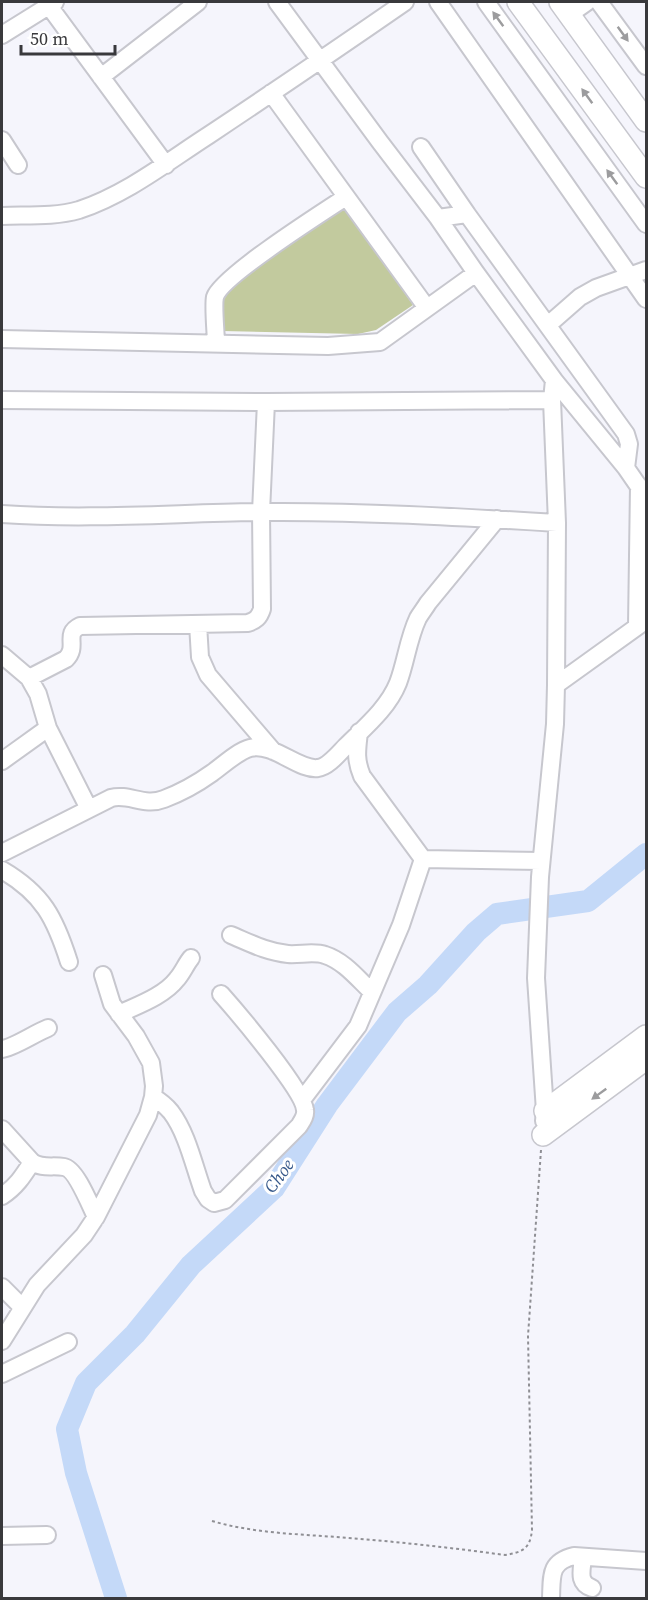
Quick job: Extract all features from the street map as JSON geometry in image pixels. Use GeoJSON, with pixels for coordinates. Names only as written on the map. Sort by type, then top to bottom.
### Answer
{"type":"FeatureCollection","features":[{"type":"Feature","properties":{"kind":"main road"},"geometry":{"type":"LineString","coordinates":[[518,2],[646,177]]}},
{"type":"Feature","properties":{"kind":"main road"},"geometry":{"type":"LineString","coordinates":[[565,8],[646,121]]}},
{"type":"Feature","properties":{"kind":"main road"},"geometry":{"type":"LineString","coordinates":[[545,1111],[646,1036]]}},
{"type":"Feature","properties":{"kind":"main road"},"geometry":{"type":"LineString","coordinates":[[543,1135],[646,1059]]}},
{"type":"Feature","properties":{"kind":"street"},"geometry":{"type":"LineString","coordinates":[[101,77],[196,2]]}},
{"type":"Feature","properties":{"kind":"street"},"geometry":{"type":"LineString","coordinates":[[277,2],[438,218],[554,380],[643,492],[642,623],[556,685]]}},
{"type":"Feature","properties":{"kind":"street"},"geometry":{"type":"LineString","coordinates":[[2,216],[76,211],[105,200],[166,165],[405,2]]}},
{"type":"Feature","properties":{"kind":"street"},"geometry":{"type":"LineString","coordinates":[[438,2],[646,299]]}},
{"type":"Feature","properties":{"kind":"street"},"geometry":{"type":"LineString","coordinates":[[486,2],[646,224]]}},
{"type":"Feature","properties":{"kind":"street"},"geometry":{"type":"LineString","coordinates":[[565,8],[587,2]]}},
{"type":"Feature","properties":{"kind":"street"},"geometry":{"type":"LineString","coordinates":[[599,2],[646,66]]}},
{"type":"Feature","properties":{"kind":"street"},"geometry":{"type":"LineString","coordinates":[[2,35],[52,4],[101,77],[166,165]]}},
{"type":"Feature","properties":{"kind":"street"},"geometry":{"type":"LineString","coordinates":[[271,93],[427,308]]}},
{"type":"Feature","properties":{"kind":"street"},"geometry":{"type":"LineString","coordinates":[[2,140],[18,165]]}},
{"type":"Feature","properties":{"kind":"street"},"geometry":{"type":"LineString","coordinates":[[421,147],[626,434],[629,444],[626,468]]}},
{"type":"Feature","properties":{"kind":"street"},"geometry":{"type":"LineString","coordinates":[[216,344],[215,297],[225,283],[255,259],[346,197]]}},
{"type":"Feature","properties":{"kind":"street"},"geometry":{"type":"LineString","coordinates":[[438,218],[467,213]]}},
{"type":"Feature","properties":{"kind":"street"},"geometry":{"type":"LineString","coordinates":[[548,325],[580,297],[596,288],[646,270]]}},
{"type":"Feature","properties":{"kind":"street"},"geometry":{"type":"LineString","coordinates":[[2,339],[328,346],[380,342],[476,273]]}},
{"type":"Feature","properties":{"kind":"street"},"geometry":{"type":"LineString","coordinates":[[543,1135],[545,1111],[536,978],[541,869],[555,724],[557,523],[552,400],[554,380]]}},
{"type":"Feature","properties":{"kind":"street"},"geometry":{"type":"LineString","coordinates":[[2,400],[266,402],[552,400]]}},
{"type":"Feature","properties":{"kind":"street"},"geometry":{"type":"LineString","coordinates":[[29,678],[70,655],[72,632],[80,626],[248,623],[260,616],[262,609],[261,512],[266,402]]}},
{"type":"Feature","properties":{"kind":"street"},"geometry":{"type":"LineString","coordinates":[[2,514],[24,516],[155,515],[261,512],[453,517],[557,523]]}},
{"type":"Feature","properties":{"kind":"street"},"geometry":{"type":"LineString","coordinates":[[2,853],[111,798],[118,796],[139,801],[158,801],[209,775],[247,748],[263,747],[310,768],[320,768],[329,762],[392,696],[418,617],[497,519]]}},
{"type":"Feature","properties":{"kind":"street"},"geometry":{"type":"LineString","coordinates":[[198,624],[200,657],[208,675],[273,751]]}},
{"type":"Feature","properties":{"kind":"street"},"geometry":{"type":"LineString","coordinates":[[2,655],[29,678],[38,694],[48,728],[89,809]]}},
{"type":"Feature","properties":{"kind":"street"},"geometry":{"type":"LineString","coordinates":[[2,761],[48,728]]}},
{"type":"Feature","properties":{"kind":"street"},"geometry":{"type":"LineString","coordinates":[[359,732],[356,753],[357,764],[362,776],[423,859],[541,869]]}},
{"type":"Feature","properties":{"kind":"street"},"geometry":{"type":"LineString","coordinates":[[302,1100],[358,1026],[401,925],[423,859]]}},
{"type":"Feature","properties":{"kind":"street"},"geometry":{"type":"LineString","coordinates":[[2,870],[28,889],[46,907],[69,962]]}},
{"type":"Feature","properties":{"kind":"street"},"geometry":{"type":"LineString","coordinates":[[231,935],[270,951],[288,954],[323,954],[341,963],[372,992]]}},
{"type":"Feature","properties":{"kind":"street"},"geometry":{"type":"LineString","coordinates":[[119,1014],[166,989],[177,979],[191,958]]}},
{"type":"Feature","properties":{"kind":"street"},"geometry":{"type":"LineString","coordinates":[[2,1341],[37,1285],[84,1235],[96,1217],[148,1115],[153,1097],[154,1086],[150,1063],[136,1036],[112,1004],[103,975]]}},
{"type":"Feature","properties":{"kind":"street"},"geometry":{"type":"LineString","coordinates":[[153,1097],[172,1113],[182,1133],[203,1191],[214,1203],[225,1200],[304,1120],[306,1109],[302,1100],[280,1067],[221,994]]}},
{"type":"Feature","properties":{"kind":"street"},"geometry":{"type":"LineString","coordinates":[[2,1049],[48,1028]]}},
{"type":"Feature","properties":{"kind":"street"},"geometry":{"type":"LineString","coordinates":[[2,1129],[38,1166],[66,1167],[73,1172],[96,1217]]}},
{"type":"Feature","properties":{"kind":"street"},"geometry":{"type":"LineString","coordinates":[[2,1196],[21,1180],[32,1162]]}},
{"type":"Feature","properties":{"kind":"street"},"geometry":{"type":"LineString","coordinates":[[2,1287],[22,1307]]}},
{"type":"Feature","properties":{"kind":"street"},"geometry":{"type":"LineString","coordinates":[[2,1374],[68,1342]]}},
{"type":"Feature","properties":{"kind":"street"},"geometry":{"type":"LineString","coordinates":[[2,1536],[46,1535]]}},
{"type":"Feature","properties":{"kind":"street"},"geometry":{"type":"LineString","coordinates":[[551,1599],[552,1575],[555,1566],[563,1559],[574,1556],[646,1562]]}},
{"type":"Feature","properties":{"kind":"street"},"geometry":{"type":"LineString","coordinates":[[583,1557],[581,1580],[586,1586],[592,1588]]}},
{"type":"Feature","properties":{"kind":"path"},"geometry":{"type":"LineString","coordinates":[[212,1521],[229,1526],[287,1534],[404,1542],[505,1555],[525,1549],[531,1541],[532,1530],[528,1336],[543,1135]]}},
{"type":"Feature","properties":{"kind":"green space"},"geometry":{"type":"Polygon","coordinates":[[[345,207],[413,305],[376,330],[358,334],[222,331],[223,298],[228,287],[345,207]]]}},
{"type":"Feature","properties":{"kind":"waterway","name":"Choe"},"geometry":{"type":"LineString","coordinates":[[116,1598],[76,1473],[67,1429],[86,1383],[135,1334],[191,1265],[274,1188],[327,1105],[397,1012],[428,985],[476,932],[497,914],[588,901],[646,854]]}}]}
